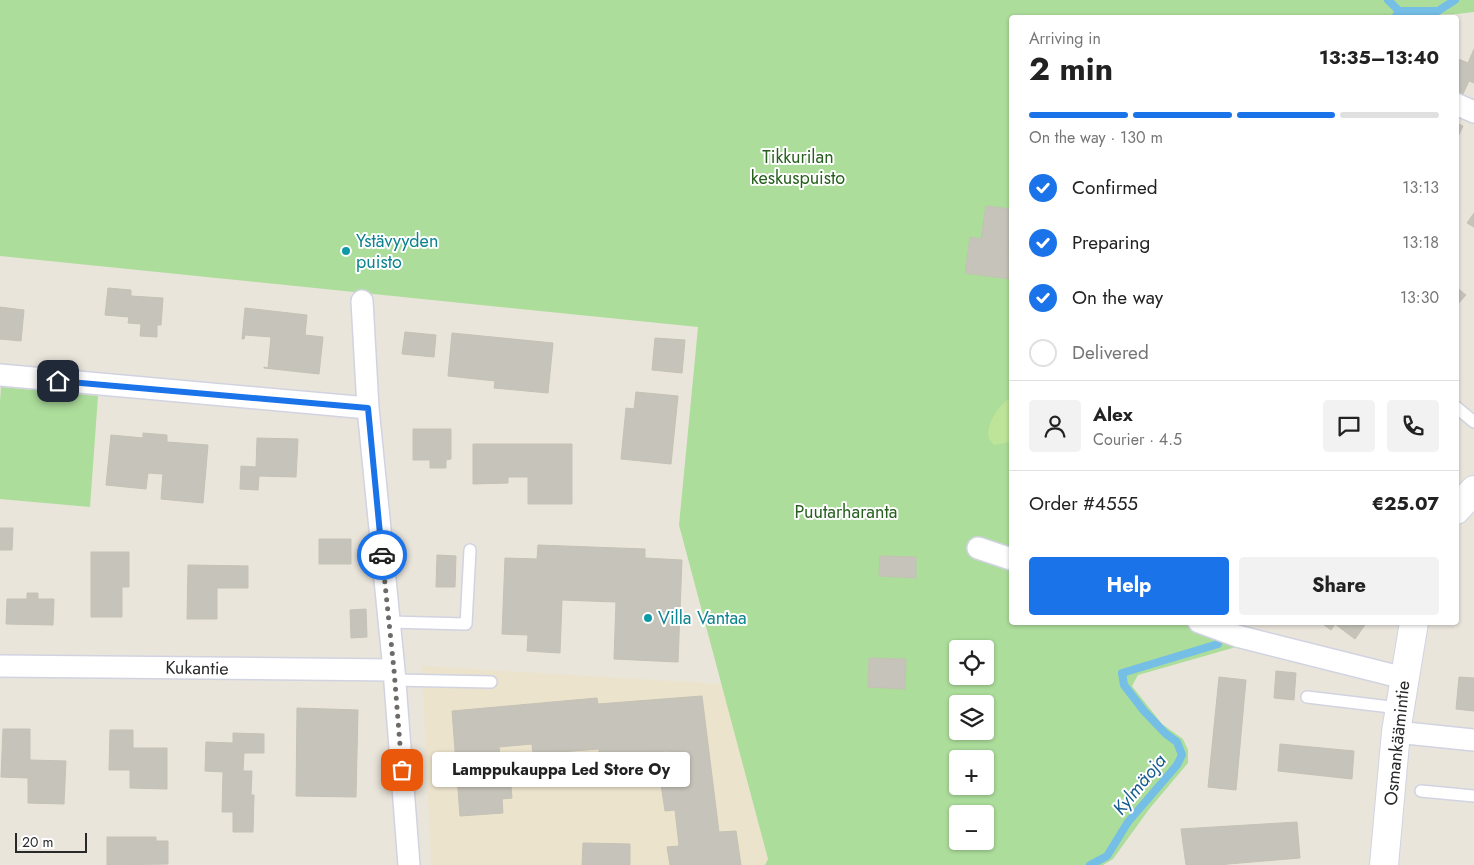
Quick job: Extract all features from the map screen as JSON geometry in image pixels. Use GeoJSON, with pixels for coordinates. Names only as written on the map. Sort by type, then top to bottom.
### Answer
{"type":"FeatureCollection","features":[{"type":"Feature","properties":{"kind":"street"},"geometry":{"type":"LineString","coordinates":[[1459,105],[1474,112]]}},
{"type":"Feature","properties":{"kind":"street"},"geometry":{"type":"LineString","coordinates":[[362,300],[368,408],[394,675],[409,865]]}},
{"type":"Feature","properties":{"kind":"street"},"geometry":{"type":"LineString","coordinates":[[0,376],[368,408]]}},
{"type":"Feature","properties":{"kind":"street"},"geometry":{"type":"LineString","coordinates":[[1459,507],[1474,490]]}},
{"type":"Feature","properties":{"kind":"street"},"geometry":{"type":"LineString","coordinates":[[978,548],[1009,558]]}},
{"type":"Feature","properties":{"kind":"street"},"geometry":{"type":"LineString","coordinates":[[1205,625],[1237,636],[1404,678]]}},
{"type":"Feature","properties":{"kind":"street","name":"Osmankäämintie"},"geometry":{"type":"LineString","coordinates":[[1384,865],[1398,720],[1413,625]]}},
{"type":"Feature","properties":{"kind":"street","name":"Kukantie"},"geometry":{"type":"LineString","coordinates":[[0,666],[394,675]]}},
{"type":"Feature","properties":{"kind":"street"},"geometry":{"type":"LineString","coordinates":[[1398,720],[1474,740]]}},
{"type":"Feature","properties":{"kind":"lane"},"geometry":{"type":"LineString","coordinates":[[1459,410],[1474,422]]}},
{"type":"Feature","properties":{"kind":"lane"},"geometry":{"type":"LineString","coordinates":[[389,622],[466,624],[470,550]]}},
{"type":"Feature","properties":{"kind":"lane"},"geometry":{"type":"LineString","coordinates":[[394,675],[491,682]]}},
{"type":"Feature","properties":{"kind":"lane"},"geometry":{"type":"LineString","coordinates":[[1307,697],[1398,720]]}},
{"type":"Feature","properties":{"kind":"lane"},"geometry":{"type":"LineString","coordinates":[[1421,791],[1474,796]]}},
{"type":"Feature","properties":{"kind":"shaded area"},"geometry":{"type":"Polygon","coordinates":[[[422,666],[722,684],[768,859],[765,865],[431,865],[422,666]]]}},
{"type":"Feature","properties":{"kind":"green space","name":"Tikkurilan keskuspuisto"},"geometry":{"type":"Polygon","coordinates":[[[0,0],[1474,0],[1474,12],[1457,14],[1009,15],[1009,625],[1218,625],[1243,645],[1138,675],[1132,686],[1162,724],[1183,739],[1188,750],[1188,763],[1150,808],[1113,859],[1103,865],[765,865],[768,859],[679,525],[698,327],[0,256],[0,0]]]}},
{"type":"Feature","properties":{"kind":"green space"},"geometry":{"type":"Polygon","coordinates":[[[1,387],[98,396],[90,507],[0,499],[1,387]]]}},
{"type":"Feature","properties":{"kind":"green space"},"geometry":{"type":"Polygon","coordinates":[[[1009,399],[1009,442],[994,445],[989,439],[989,427],[998,409],[1009,399]]]}},
{"type":"Feature","properties":{"kind":"building"},"geometry":{"type":"Polygon","coordinates":[[[1474,49],[1474,83],[1469,81],[1463,94],[1459,92],[1459,59],[1468,63],[1474,49]]]}},
{"type":"Feature","properties":{"kind":"building"},"geometry":{"type":"Polygon","coordinates":[[[1459,124],[1463,126],[1459,135],[1459,124]]]}},
{"type":"Feature","properties":{"kind":"building"},"geometry":{"type":"Polygon","coordinates":[[[986,206],[1009,209],[1009,279],[965,273],[970,237],[981,239],[986,206]]]}},
{"type":"Feature","properties":{"kind":"building"},"geometry":{"type":"Polygon","coordinates":[[[1474,213],[1474,227],[1467,223],[1474,213]]]}},
{"type":"Feature","properties":{"kind":"building"},"geometry":{"type":"Polygon","coordinates":[[[108,288],[131,290],[131,296],[163,298],[161,325],[157,325],[157,337],[140,336],[141,324],[128,323],[129,317],[105,315],[108,288]]]}},
{"type":"Feature","properties":{"kind":"building"},"geometry":{"type":"Polygon","coordinates":[[[1459,289],[1466,295],[1459,303],[1459,289]]]}},
{"type":"Feature","properties":{"kind":"building"},"geometry":{"type":"Polygon","coordinates":[[[0,307],[24,310],[21,341],[0,339],[0,307]]]}},
{"type":"Feature","properties":{"kind":"building"},"geometry":{"type":"Polygon","coordinates":[[[245,308],[307,315],[305,335],[323,337],[319,374],[264,368],[268,368],[271,337],[245,335],[244,339],[242,339],[245,308]]]}},
{"type":"Feature","properties":{"kind":"building"},"geometry":{"type":"Polygon","coordinates":[[[405,332],[436,335],[434,357],[402,354],[405,332]]]}},
{"type":"Feature","properties":{"kind":"building"},"geometry":{"type":"Polygon","coordinates":[[[452,333],[553,343],[548,393],[494,388],[495,381],[448,376],[452,333]]]}},
{"type":"Feature","properties":{"kind":"building"},"geometry":{"type":"Polygon","coordinates":[[[655,338],[685,340],[682,373],[652,370],[655,338]]]}},
{"type":"Feature","properties":{"kind":"building"},"geometry":{"type":"Polygon","coordinates":[[[636,392],[678,396],[671,464],[621,459],[626,408],[634,409],[636,392]]]}},
{"type":"Feature","properties":{"kind":"building"},"geometry":{"type":"Polygon","coordinates":[[[413,429],[451,429],[451,459],[446,460],[446,468],[430,468],[430,460],[413,460],[413,429]]]}},
{"type":"Feature","properties":{"kind":"building"},"geometry":{"type":"Polygon","coordinates":[[[143,433],[167,435],[167,442],[208,445],[203,503],[161,499],[163,474],[148,473],[146,489],[106,485],[111,435],[143,438],[143,433]]]}},
{"type":"Feature","properties":{"kind":"building"},"geometry":{"type":"Polygon","coordinates":[[[257,438],[298,439],[296,477],[259,476],[258,490],[240,489],[241,466],[256,467],[257,438]]]}},
{"type":"Feature","properties":{"kind":"building"},"geometry":{"type":"Polygon","coordinates":[[[473,444],[572,444],[572,504],[528,504],[528,477],[508,477],[508,483],[473,484],[473,444]]]}},
{"type":"Feature","properties":{"kind":"building"},"geometry":{"type":"Polygon","coordinates":[[[0,528],[13,528],[12,550],[0,550],[0,528]]]}},
{"type":"Feature","properties":{"kind":"building"},"geometry":{"type":"Polygon","coordinates":[[[319,539],[351,539],[351,564],[319,564],[319,539]]]}},
{"type":"Feature","properties":{"kind":"building","name":"Villa Vantaa"},"geometry":{"type":"Polygon","coordinates":[[[538,545],[645,549],[645,558],[682,560],[678,662],[614,659],[616,602],[562,600],[560,653],[527,651],[528,635],[502,634],[505,558],[537,559],[538,545]]]}},
{"type":"Feature","properties":{"kind":"building"},"geometry":{"type":"Polygon","coordinates":[[[91,552],[129,552],[129,587],[122,587],[122,617],[91,617],[91,552]]]}},
{"type":"Feature","properties":{"kind":"building"},"geometry":{"type":"Polygon","coordinates":[[[437,555],[456,556],[455,587],[436,587],[437,555]]]}},
{"type":"Feature","properties":{"kind":"building"},"geometry":{"type":"Polygon","coordinates":[[[880,556],[916,557],[916,578],[879,576],[880,556]]]}},
{"type":"Feature","properties":{"kind":"building"},"geometry":{"type":"Polygon","coordinates":[[[188,565],[248,566],[248,588],[217,588],[217,619],[187,619],[188,565]]]}},
{"type":"Feature","properties":{"kind":"building"},"geometry":{"type":"Polygon","coordinates":[[[27,593],[38,593],[38,599],[54,599],[53,625],[6,624],[7,599],[27,599],[27,593]]]}},
{"type":"Feature","properties":{"kind":"building"},"geometry":{"type":"Polygon","coordinates":[[[366,609],[367,637],[351,638],[350,610],[366,609]]]}},
{"type":"Feature","properties":{"kind":"building"},"geometry":{"type":"Polygon","coordinates":[[[1324,625],[1334,625],[1331,630],[1324,625]]]}},
{"type":"Feature","properties":{"kind":"building"},"geometry":{"type":"Polygon","coordinates":[[[1336,625],[1365,625],[1355,639],[1336,625]]]}},
{"type":"Feature","properties":{"kind":"building"},"geometry":{"type":"Polygon","coordinates":[[[869,658],[906,659],[905,689],[868,687],[869,658]]]}},
{"type":"Feature","properties":{"kind":"building"},"geometry":{"type":"Polygon","coordinates":[[[1276,671],[1296,673],[1294,700],[1274,698],[1276,671]]]}},
{"type":"Feature","properties":{"kind":"building"},"geometry":{"type":"Polygon","coordinates":[[[1219,677],[1246,680],[1236,790],[1208,787],[1219,677]]]}},
{"type":"Feature","properties":{"kind":"building"},"geometry":{"type":"Polygon","coordinates":[[[1459,677],[1474,678],[1474,711],[1456,709],[1459,677]]]}},
{"type":"Feature","properties":{"kind":"building"},"geometry":{"type":"Polygon","coordinates":[[[702,696],[719,832],[736,831],[741,865],[670,865],[667,847],[679,846],[675,810],[665,811],[659,771],[670,770],[668,751],[599,756],[599,749],[533,754],[532,744],[499,747],[501,763],[509,763],[512,798],[502,799],[503,813],[460,816],[452,711],[597,698],[598,704],[702,696]]]}},
{"type":"Feature","properties":{"kind":"building"},"geometry":{"type":"Polygon","coordinates":[[[297,708],[358,710],[356,797],[296,796],[297,708]]]}},
{"type":"Feature","properties":{"kind":"building"},"geometry":{"type":"Polygon","coordinates":[[[3,729],[30,729],[30,760],[66,761],[64,804],[28,803],[28,778],[1,777],[3,729]]]}},
{"type":"Feature","properties":{"kind":"building"},"geometry":{"type":"Polygon","coordinates":[[[110,730],[133,730],[133,748],[167,748],[167,789],[130,788],[130,770],[109,770],[110,730]]]}},
{"type":"Feature","properties":{"kind":"building"},"geometry":{"type":"Polygon","coordinates":[[[233,733],[264,734],[264,753],[244,753],[243,771],[252,771],[251,795],[254,795],[253,832],[233,832],[233,812],[222,812],[223,772],[205,771],[206,742],[233,743],[233,733]]]}},
{"type":"Feature","properties":{"kind":"building"},"geometry":{"type":"Polygon","coordinates":[[[1280,744],[1354,751],[1352,779],[1278,771],[1280,744]]]}},
{"type":"Feature","properties":{"kind":"building"},"geometry":{"type":"Polygon","coordinates":[[[1297,822],[1300,858],[1217,865],[1186,865],[1181,829],[1297,822]]]}},
{"type":"Feature","properties":{"kind":"building"},"geometry":{"type":"Polygon","coordinates":[[[107,837],[156,837],[156,841],[168,841],[168,864],[107,865],[107,837]]]}},
{"type":"Feature","properties":{"kind":"building"},"geometry":{"type":"Polygon","coordinates":[[[583,843],[630,844],[630,865],[582,865],[583,843]]]}},
{"type":"Feature","properties":{"kind":"waterway"},"geometry":{"type":"LineString","coordinates":[[1388,0],[1399,11]]}},
{"type":"Feature","properties":{"kind":"waterway","name":"Kylmäoja"},"geometry":{"type":"LineString","coordinates":[[1397,15],[1399,11],[1438,11],[1455,0]]}},
{"type":"Feature","properties":{"kind":"waterway","name":"Kylmäoja"},"geometry":{"type":"LineString","coordinates":[[1090,865],[1107,856],[1128,822],[1177,765],[1182,755],[1177,742],[1166,734],[1144,711],[1124,685],[1122,673],[1218,644],[1220,632]]}},
{"type":"Feature","properties":{"kind":"way so far"},"geometry":{"type":"LineString","coordinates":[[382,555],[402,770]]}},
{"type":"Feature","properties":{"kind":"place","name":"Ystävyyden puisto"},"geometry":{"type":"Point","coordinates":[346,251]}},
{"type":"Feature","properties":{"kind":"place","name":"Villa Vantaa"},"geometry":{"type":"Point","coordinates":[648,618]}},
{"type":"Feature","properties":{"kind":"place","name":"Lamppukauppa Led Store Oy"},"geometry":{"type":"Point","coordinates":[402,770]}},
{"type":"Feature","properties":{"kind":"route"},"geometry":{"type":"LineString","coordinates":[[58,381],[368,408],[382,555]]}},
{"type":"Feature","properties":{"kind":"park label","name":"Puutarharanta"},"geometry":{"type":"Point","coordinates":[846,512]}}]}
